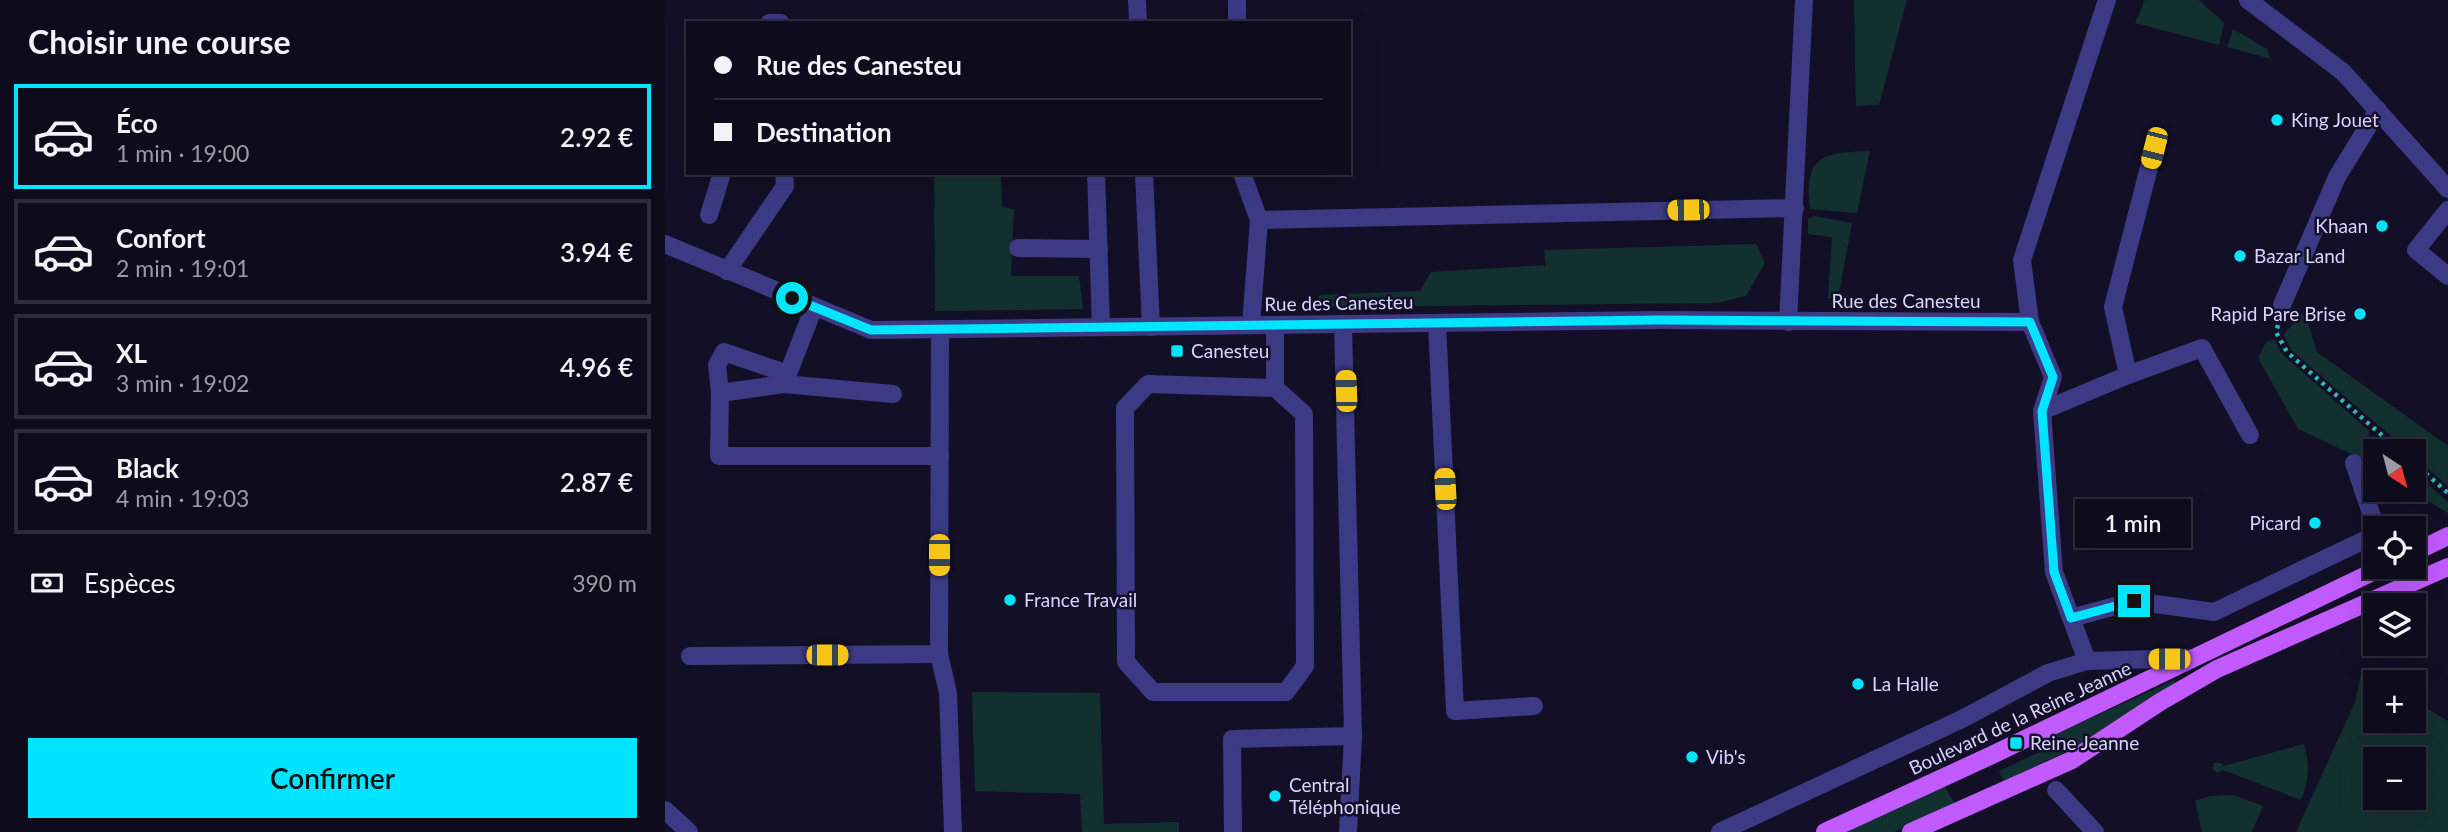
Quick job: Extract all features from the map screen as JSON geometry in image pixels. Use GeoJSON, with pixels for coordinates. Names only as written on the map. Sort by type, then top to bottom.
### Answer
{"type":"FeatureCollection","features":[{"type":"Feature","properties":{"kind":"main road"},"geometry":{"type":"LineString","coordinates":[[2426,547],[2448,536]]}},
{"type":"Feature","properties":{"kind":"main road"},"geometry":{"type":"LineString","coordinates":[[1911,832],[2071,760],[2160,702],[2217,669],[2448,568]]}},
{"type":"Feature","properties":{"kind":"main road","name":"Boulevard de la Reine Jeanne"},"geometry":{"type":"LineString","coordinates":[[1825,832],[2363,576]]}},
{"type":"Feature","properties":{"kind":"street"},"geometry":{"type":"LineString","coordinates":[[1136,0],[1137,21]]}},
{"type":"Feature","properties":{"kind":"street"},"geometry":{"type":"LineString","coordinates":[[1237,0],[1237,21]]}},
{"type":"Feature","properties":{"kind":"street"},"geometry":{"type":"LineString","coordinates":[[1788,322],[1804,0]]}},
{"type":"Feature","properties":{"kind":"street"},"geometry":{"type":"LineString","coordinates":[[2087,661],[2054,572],[2042,411],[2053,377],[2030,322],[2022,260],[2108,0]]}},
{"type":"Feature","properties":{"kind":"street"},"geometry":{"type":"LineString","coordinates":[[2248,0],[2343,72],[2448,189]]}},
{"type":"Feature","properties":{"kind":"street"},"geometry":{"type":"LineString","coordinates":[[2282,305],[2337,177],[2378,110]]}},
{"type":"Feature","properties":{"kind":"street"},"geometry":{"type":"LineString","coordinates":[[2129,374],[2113,307],[2154,148]]}},
{"type":"Feature","properties":{"kind":"street"},"geometry":{"type":"LineString","coordinates":[[709,215],[721,175]]}},
{"type":"Feature","properties":{"kind":"street"},"geometry":{"type":"LineString","coordinates":[[727,271],[785,186],[784,175]]}},
{"type":"Feature","properties":{"kind":"street"},"geometry":{"type":"LineString","coordinates":[[1096,175],[1101,327]]}},
{"type":"Feature","properties":{"kind":"street"},"geometry":{"type":"LineString","coordinates":[[1144,175],[1151,327]]}},
{"type":"Feature","properties":{"kind":"street"},"geometry":{"type":"LineString","coordinates":[[1243,175],[1259,220],[1251,325]]}},
{"type":"Feature","properties":{"kind":"street"},"geometry":{"type":"LineString","coordinates":[[1259,220],[1795,208]]}},
{"type":"Feature","properties":{"kind":"street"},"geometry":{"type":"LineString","coordinates":[[2448,209],[2416,250],[2448,276]]}},
{"type":"Feature","properties":{"kind":"street","name":"Rue des Canesteu"},"geometry":{"type":"LineString","coordinates":[[665,244],[871,330],[1658,320],[2030,322]]}},
{"type":"Feature","properties":{"kind":"street"},"geometry":{"type":"LineString","coordinates":[[1018,248],[1099,249]]}},
{"type":"Feature","properties":{"kind":"street"},"geometry":{"type":"LineString","coordinates":[[786,379],[814,307]]}},
{"type":"Feature","properties":{"kind":"street"},"geometry":{"type":"LineString","coordinates":[[1437,323],[1455,711],[1534,706]]}},
{"type":"Feature","properties":{"kind":"street"},"geometry":{"type":"LineString","coordinates":[[1275,325],[1275,388],[1304,414],[1305,666],[1286,692],[1153,692],[1126,662],[1125,408],[1148,384],[1275,388]]}},
{"type":"Feature","properties":{"kind":"street"},"geometry":{"type":"LineString","coordinates":[[1343,325],[1353,736],[1348,832]]}},
{"type":"Feature","properties":{"kind":"street"},"geometry":{"type":"LineString","coordinates":[[940,329],[939,654],[948,693],[953,832]]}},
{"type":"Feature","properties":{"kind":"street"},"geometry":{"type":"LineString","coordinates":[[2042,411],[2129,374],[2202,348],[2250,435]]}},
{"type":"Feature","properties":{"kind":"street"},"geometry":{"type":"LineString","coordinates":[[893,394],[786,379],[724,352],[717,365],[720,393],[719,456],[940,456]]}},
{"type":"Feature","properties":{"kind":"street"},"geometry":{"type":"LineString","coordinates":[[720,393],[786,379]]}},
{"type":"Feature","properties":{"kind":"street"},"geometry":{"type":"LineString","coordinates":[[2354,463],[2372,516]]}},
{"type":"Feature","properties":{"kind":"street"},"geometry":{"type":"LineString","coordinates":[[2071,618],[2134,601],[2214,612],[2363,541]]}},
{"type":"Feature","properties":{"kind":"street"},"geometry":{"type":"LineString","coordinates":[[690,656],[939,654]]}},
{"type":"Feature","properties":{"kind":"street"},"geometry":{"type":"LineString","coordinates":[[1720,832],[1962,719],[2048,673],[2087,661],[2191,658]]}},
{"type":"Feature","properties":{"kind":"street"},"geometry":{"type":"LineString","coordinates":[[1233,832],[1232,739],[1353,736]]}},
{"type":"Feature","properties":{"kind":"street"},"geometry":{"type":"LineString","coordinates":[[2056,790],[2095,832]]}},
{"type":"Feature","properties":{"kind":"street"},"geometry":{"type":"LineString","coordinates":[[665,810],[689,832]]}},
{"type":"Feature","properties":{"kind":"path"},"geometry":{"type":"LineString","coordinates":[[2282,305],[2276,332],[2287,352],[2386,439]]}},
{"type":"Feature","properties":{"kind":"path"},"geometry":{"type":"LineString","coordinates":[[2426,474],[2448,493]]}},
{"type":"Feature","properties":{"kind":"green space"},"geometry":{"type":"Polygon","coordinates":[[[1854,0],[1907,0],[1879,105],[1856,106],[1854,0]]]}},
{"type":"Feature","properties":{"kind":"green space"},"geometry":{"type":"Polygon","coordinates":[[[2145,0],[2199,0],[2224,23],[2219,45],[2135,23],[2145,0]]]}},
{"type":"Feature","properties":{"kind":"green space"},"geometry":{"type":"Polygon","coordinates":[[[2233,29],[2267,49],[2271,59],[2227,47],[2233,29]]]}},
{"type":"Feature","properties":{"kind":"green space"},"geometry":{"type":"Polygon","coordinates":[[[1870,151],[1857,213],[1810,209],[1810,177],[1820,160],[1840,153],[1870,151]]]}},
{"type":"Feature","properties":{"kind":"green space"},"geometry":{"type":"Polygon","coordinates":[[[934,175],[1001,175],[1002,207],[1014,209],[1011,276],[1079,276],[1083,309],[935,311],[934,175]]]}},
{"type":"Feature","properties":{"kind":"green space"},"geometry":{"type":"Polygon","coordinates":[[[1814,216],[1852,223],[1838,299],[1828,298],[1832,237],[1808,234],[1808,219],[1814,216]]]}},
{"type":"Feature","properties":{"kind":"green space"},"geometry":{"type":"Polygon","coordinates":[[[1756,244],[1765,263],[1746,296],[1717,303],[1318,307],[1319,295],[1420,291],[1431,272],[1546,265],[1544,250],[1756,244]]]}},
{"type":"Feature","properties":{"kind":"green space"},"geometry":{"type":"Polygon","coordinates":[[[2304,311],[2317,352],[2448,446],[2448,486],[2426,467],[2426,439],[2394,439],[2291,350],[2284,334],[2304,311]]]}},
{"type":"Feature","properties":{"kind":"green space"},"geometry":{"type":"Polygon","coordinates":[[[2275,340],[2281,353],[2369,431],[2369,439],[2363,439],[2363,460],[2298,429],[2258,358],[2266,342],[2275,340]]]}},
{"type":"Feature","properties":{"kind":"green space"},"geometry":{"type":"Polygon","coordinates":[[[2426,483],[2448,502],[2448,513],[2426,500],[2426,483]]]}},
{"type":"Feature","properties":{"kind":"green space"},"geometry":{"type":"Polygon","coordinates":[[[2362,670],[2363,733],[2426,733],[2426,708],[2448,721],[2448,832],[2296,832],[2355,702],[2362,670]]]}},
{"type":"Feature","properties":{"kind":"green space"},"geometry":{"type":"Polygon","coordinates":[[[2175,680],[2175,683],[2074,748],[2004,781],[1999,771],[2042,751],[2044,739],[2175,680]]]}},
{"type":"Feature","properties":{"kind":"green space"},"geometry":{"type":"Polygon","coordinates":[[[972,692],[1100,693],[1104,824],[1179,822],[1179,832],[1082,832],[1080,794],[975,791],[972,692]]]}},
{"type":"Feature","properties":{"kind":"green space"},"geometry":{"type":"Polygon","coordinates":[[[2304,744],[2308,773],[2301,800],[2223,770],[2217,773],[2212,769],[2214,763],[2221,763],[2223,766],[2304,744]]]}},
{"type":"Feature","properties":{"kind":"green space"},"geometry":{"type":"Polygon","coordinates":[[[1944,785],[1955,804],[1894,832],[1842,832],[1944,785]]]}},
{"type":"Feature","properties":{"kind":"green space"},"geometry":{"type":"Polygon","coordinates":[[[2234,795],[2263,806],[2252,832],[2202,832],[2195,801],[2210,796],[2234,795]]]}},
{"type":"Feature","properties":{"kind":"place","name":"King Jouet"},"geometry":{"type":"Point","coordinates":[2277,120]}},
{"type":"Feature","properties":{"kind":"place","name":"Khaan"},"geometry":{"type":"Point","coordinates":[2382,226]}},
{"type":"Feature","properties":{"kind":"place","name":"Bazar Land"},"geometry":{"type":"Point","coordinates":[2240,256]}},
{"type":"Feature","properties":{"kind":"place","name":"Rapid Pare Brise"},"geometry":{"type":"Point","coordinates":[2360,314]}},
{"type":"Feature","properties":{"kind":"place","name":"Canesteu"},"geometry":{"type":"Point","coordinates":[1177,351]}},
{"type":"Feature","properties":{"kind":"place","name":"Picard"},"geometry":{"type":"Point","coordinates":[2315,523]}},
{"type":"Feature","properties":{"kind":"place","name":"France Travail"},"geometry":{"type":"Point","coordinates":[1010,600]}},
{"type":"Feature","properties":{"kind":"place","name":"La Halle"},"geometry":{"type":"Point","coordinates":[1858,684]}},
{"type":"Feature","properties":{"kind":"place","name":"Reine Jeanne"},"geometry":{"type":"Point","coordinates":[2016,743]}},
{"type":"Feature","properties":{"kind":"place","name":"Vib's"},"geometry":{"type":"Point","coordinates":[1692,757]}},
{"type":"Feature","properties":{"kind":"place","name":"Central Téléphonique"},"geometry":{"type":"Point","coordinates":[1275,796]}},
{"type":"Feature","properties":{"kind":"route"},"geometry":{"type":"LineString","coordinates":[[792,298],[871,330],[1194,328],[1658,320],[2030,322],[2053,377],[2042,411],[2054,572],[2071,618],[2134,601]]}}]}
